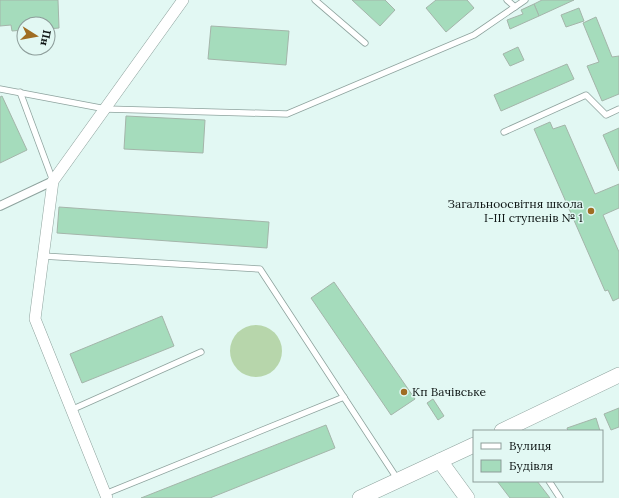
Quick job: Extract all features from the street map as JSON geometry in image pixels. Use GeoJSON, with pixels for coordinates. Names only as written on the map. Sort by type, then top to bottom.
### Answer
{"type":"FeatureCollection","features":[{"type":"Feature","properties":{"kind":"main road"},"geometry":{"type":"LineString","coordinates":[[510,429],[619,375]]}},
{"type":"Feature","properties":{"kind":"main road"},"geometry":{"type":"LineString","coordinates":[[360,498],[473,444]]}},
{"type":"Feature","properties":{"kind":"main road"},"geometry":{"type":"LineString","coordinates":[[440,461],[467,498]]}},
{"type":"Feature","properties":{"kind":"street"},"geometry":{"type":"LineString","coordinates":[[0,206],[53,181],[183,0]]}},
{"type":"Feature","properties":{"kind":"street"},"geometry":{"type":"LineString","coordinates":[[53,181],[34,319],[106,496]]}},
{"type":"Feature","properties":{"kind":"lane"},"geometry":{"type":"LineString","coordinates":[[315,0],[365,43]]}},
{"type":"Feature","properties":{"kind":"lane"},"geometry":{"type":"LineString","coordinates":[[507,0],[514,7]]}},
{"type":"Feature","properties":{"kind":"lane"},"geometry":{"type":"LineString","coordinates":[[0,88],[106,109],[287,114],[474,35],[525,0]]}},
{"type":"Feature","properties":{"kind":"lane"},"geometry":{"type":"LineString","coordinates":[[20,92],[53,181]]}},
{"type":"Feature","properties":{"kind":"lane"},"geometry":{"type":"LineString","coordinates":[[504,132],[586,95],[606,115],[619,110]]}},
{"type":"Feature","properties":{"kind":"lane"},"geometry":{"type":"LineString","coordinates":[[43,256],[260,269],[398,480]]}},
{"type":"Feature","properties":{"kind":"lane"},"geometry":{"type":"LineString","coordinates":[[71,410],[201,352]]}},
{"type":"Feature","properties":{"kind":"lane"},"geometry":{"type":"LineString","coordinates":[[106,496],[344,397]]}},
{"type":"Feature","properties":{"kind":"lane"},"geometry":{"type":"LineString","coordinates":[[550,482],[560,498]]}},
{"type":"Feature","properties":{"kind":"green space"},"geometry":{"type":"Polygon","coordinates":[[[251,325],[261,325],[275,332],[282,346],[282,356],[275,370],[261,377],[251,377],[241,373],[234,366],[230,356],[230,346],[234,336],[241,329],[251,325]]]}},
{"type":"Feature","properties":{"kind":"building"},"geometry":{"type":"Polygon","coordinates":[[[0,0],[58,0],[59,28],[56,28],[56,16],[16,16],[16,31],[12,31],[11,25],[0,26],[0,0]]]}},
{"type":"Feature","properties":{"kind":"building"},"geometry":{"type":"Polygon","coordinates":[[[352,0],[385,0],[395,10],[380,26],[352,0]]]}},
{"type":"Feature","properties":{"kind":"building"},"geometry":{"type":"Polygon","coordinates":[[[436,0],[467,0],[474,8],[446,32],[426,8],[436,0]]]}},
{"type":"Feature","properties":{"kind":"building"},"geometry":{"type":"Polygon","coordinates":[[[542,0],[574,0],[539,16],[534,4],[542,0]]]}},
{"type":"Feature","properties":{"kind":"building"},"geometry":{"type":"Polygon","coordinates":[[[534,4],[539,16],[510,29],[507,20],[523,14],[521,10],[534,4]]]}},
{"type":"Feature","properties":{"kind":"building"},"geometry":{"type":"Polygon","coordinates":[[[579,8],[584,21],[566,27],[561,15],[579,8]]]}},
{"type":"Feature","properties":{"kind":"building"},"geometry":{"type":"Polygon","coordinates":[[[596,17],[612,57],[619,56],[619,94],[602,101],[587,66],[599,62],[583,23],[596,17]]]}},
{"type":"Feature","properties":{"kind":"building"},"geometry":{"type":"Polygon","coordinates":[[[211,26],[289,31],[286,65],[208,59],[211,26]]]}},
{"type":"Feature","properties":{"kind":"building"},"geometry":{"type":"Polygon","coordinates":[[[518,47],[524,60],[510,66],[503,54],[518,47]]]}},
{"type":"Feature","properties":{"kind":"building"},"geometry":{"type":"Polygon","coordinates":[[[567,64],[574,79],[501,111],[494,95],[567,64]]]}},
{"type":"Feature","properties":{"kind":"building"},"geometry":{"type":"Polygon","coordinates":[[[2,96],[27,150],[0,163],[0,97],[2,96]]]}},
{"type":"Feature","properties":{"kind":"building"},"geometry":{"type":"Polygon","coordinates":[[[126,116],[205,120],[203,153],[124,149],[126,116]]]}},
{"type":"Feature","properties":{"kind":"building","name":"Загальноосвітня школа І-ІІІ ступенів № 1"},"geometry":{"type":"Polygon","coordinates":[[[550,122],[553,129],[565,125],[595,194],[619,184],[619,208],[603,215],[619,252],[619,298],[613,301],[608,290],[605,291],[534,129],[550,122]]]}},
{"type":"Feature","properties":{"kind":"building"},"geometry":{"type":"Polygon","coordinates":[[[619,128],[619,171],[603,135],[619,128]]]}},
{"type":"Feature","properties":{"kind":"building"},"geometry":{"type":"Polygon","coordinates":[[[59,207],[269,222],[267,248],[57,233],[59,207]]]}},
{"type":"Feature","properties":{"kind":"building"},"geometry":{"type":"Polygon","coordinates":[[[334,282],[415,399],[391,415],[311,298],[334,282]]]}},
{"type":"Feature","properties":{"kind":"building"},"geometry":{"type":"Polygon","coordinates":[[[162,316],[174,346],[82,383],[70,354],[162,316]]]}},
{"type":"Feature","properties":{"kind":"building"},"geometry":{"type":"Polygon","coordinates":[[[433,399],[444,416],[438,420],[427,403],[433,399]]]}},
{"type":"Feature","properties":{"kind":"building"},"geometry":{"type":"Polygon","coordinates":[[[619,408],[619,427],[611,430],[604,414],[619,408]]]}},
{"type":"Feature","properties":{"kind":"building"},"geometry":{"type":"Polygon","coordinates":[[[596,418],[600,430],[568,430],[567,428],[596,418]]]}},
{"type":"Feature","properties":{"kind":"building"},"geometry":{"type":"Polygon","coordinates":[[[326,425],[335,448],[210,498],[141,498],[326,425]]]}},
{"type":"Feature","properties":{"kind":"building"},"geometry":{"type":"Polygon","coordinates":[[[498,482],[538,482],[550,498],[510,498],[498,482]]]}},
{"type":"Feature","properties":{"kind":"place","name":"Загальноосвітня школа І-ІІІ ступенів № 1"},"geometry":{"type":"Point","coordinates":[591,211]}},
{"type":"Feature","properties":{"kind":"place","name":"Кп Вачівське"},"geometry":{"type":"Point","coordinates":[404,392]}}]}
